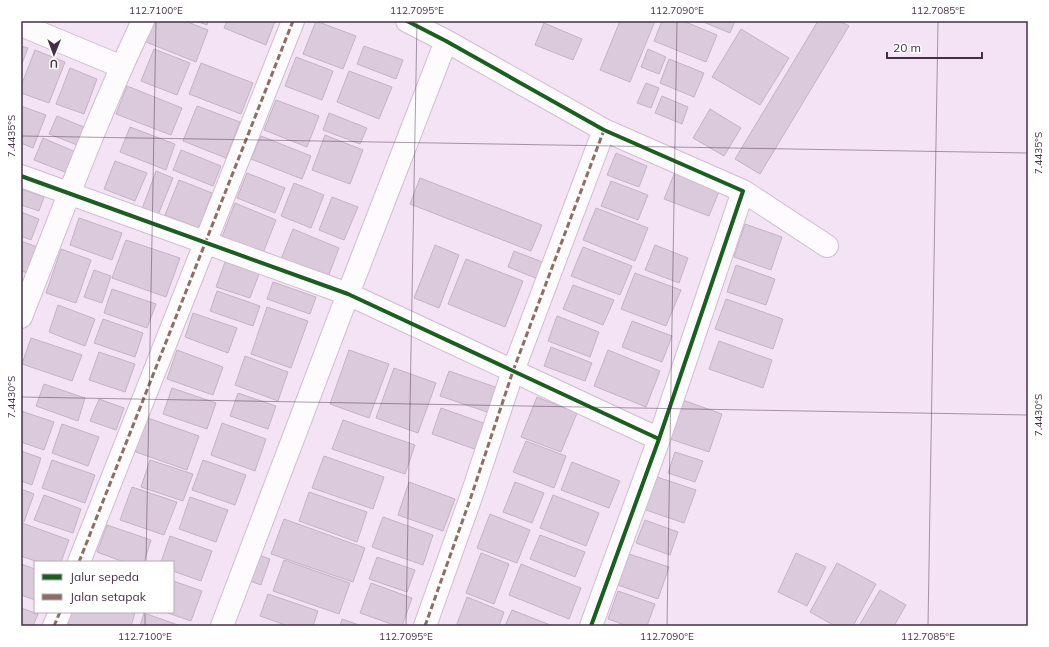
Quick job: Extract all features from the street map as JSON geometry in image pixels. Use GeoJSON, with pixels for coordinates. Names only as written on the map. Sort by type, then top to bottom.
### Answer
{"type":"FeatureCollection","features":[{"type":"Feature","properties":{"kind":"street"},"geometry":{"type":"LineString","coordinates":[[21,317],[69,193],[143,21]]}},
{"type":"Feature","properties":{"kind":"street"},"geometry":{"type":"LineString","coordinates":[[79,561],[293,21]]}},
{"type":"Feature","properties":{"kind":"street"},"geometry":{"type":"LineString","coordinates":[[407,21],[446,41],[604,130],[743,191],[827,246]]}},
{"type":"Feature","properties":{"kind":"street"},"geometry":{"type":"LineString","coordinates":[[21,25],[122,67]]}},
{"type":"Feature","properties":{"kind":"street"},"geometry":{"type":"LineString","coordinates":[[222,626],[446,41]]}},
{"type":"Feature","properties":{"kind":"street"},"geometry":{"type":"LineString","coordinates":[[424,626],[471,497],[513,371],[604,130]]}},
{"type":"Feature","properties":{"kind":"street"},"geometry":{"type":"LineString","coordinates":[[21,176],[348,294],[659,439]]}},
{"type":"Feature","properties":{"kind":"street"},"geometry":{"type":"LineString","coordinates":[[591,626],[659,439],[743,191]]}},
{"type":"Feature","properties":{"kind":"street"},"geometry":{"type":"LineString","coordinates":[[54,626],[60,613]]}},
{"type":"Feature","properties":{"kind":"building"},"geometry":{"type":"Polygon","coordinates":[[[149,21],[185,21],[208,30],[196,62],[141,40],[149,21]]]}},
{"type":"Feature","properties":{"kind":"building"},"geometry":{"type":"Polygon","coordinates":[[[196,21],[208,21],[207,25],[196,21]]]}},
{"type":"Feature","properties":{"kind":"building"},"geometry":{"type":"Polygon","coordinates":[[[227,21],[275,21],[266,45],[224,28],[227,21]]]}},
{"type":"Feature","properties":{"kind":"building"},"geometry":{"type":"Polygon","coordinates":[[[316,21],[356,36],[343,69],[303,54],[316,21]]]}},
{"type":"Feature","properties":{"kind":"building"},"geometry":{"type":"Polygon","coordinates":[[[620,21],[655,21],[630,82],[600,70],[620,21]]]}},
{"type":"Feature","properties":{"kind":"building"},"geometry":{"type":"Polygon","coordinates":[[[662,21],[683,21],[717,35],[706,62],[654,41],[662,21]]]}},
{"type":"Feature","properties":{"kind":"building"},"geometry":{"type":"Polygon","coordinates":[[[701,21],[735,21],[730,33],[701,21]]]}},
{"type":"Feature","properties":{"kind":"building"},"geometry":{"type":"Polygon","coordinates":[[[818,21],[840,21],[849,26],[760,174],[735,159],[818,21]]]}},
{"type":"Feature","properties":{"kind":"building"},"geometry":{"type":"Polygon","coordinates":[[[544,23],[582,39],[573,60],[535,45],[544,23]]]}},
{"type":"Feature","properties":{"kind":"building"},"geometry":{"type":"Polygon","coordinates":[[[741,29],[789,58],[760,105],[712,77],[741,29]]]}},
{"type":"Feature","properties":{"kind":"building"},"geometry":{"type":"Polygon","coordinates":[[[21,46],[28,48],[21,66],[21,46]]]}},
{"type":"Feature","properties":{"kind":"building"},"geometry":{"type":"Polygon","coordinates":[[[364,46],[403,60],[396,79],[357,64],[364,46]]]}},
{"type":"Feature","properties":{"kind":"building"},"geometry":{"type":"Polygon","coordinates":[[[154,49],[190,63],[177,95],[141,81],[154,49]]]}},
{"type":"Feature","properties":{"kind":"building"},"geometry":{"type":"Polygon","coordinates":[[[648,49],[666,57],[659,74],[641,67],[648,49]]]}},
{"type":"Feature","properties":{"kind":"building"},"geometry":{"type":"Polygon","coordinates":[[[35,50],[65,62],[49,103],[21,93],[21,86],[35,50]]]}},
{"type":"Feature","properties":{"kind":"building"},"geometry":{"type":"Polygon","coordinates":[[[296,57],[333,71],[322,100],[285,86],[296,57]]]}},
{"type":"Feature","properties":{"kind":"building"},"geometry":{"type":"Polygon","coordinates":[[[669,59],[704,73],[694,97],[660,83],[669,59]]]}},
{"type":"Feature","properties":{"kind":"building"},"geometry":{"type":"Polygon","coordinates":[[[201,63],[253,83],[241,114],[189,94],[201,63]]]}},
{"type":"Feature","properties":{"kind":"building"},"geometry":{"type":"Polygon","coordinates":[[[70,68],[97,79],[84,114],[56,104],[70,68]]]}},
{"type":"Feature","properties":{"kind":"building"},"geometry":{"type":"Polygon","coordinates":[[[349,71],[392,87],[379,119],[337,102],[349,71]]]}},
{"type":"Feature","properties":{"kind":"building"},"geometry":{"type":"Polygon","coordinates":[[[646,83],[659,88],[651,108],[637,103],[646,83]]]}},
{"type":"Feature","properties":{"kind":"building"},"geometry":{"type":"Polygon","coordinates":[[[127,86],[182,108],[171,135],[116,114],[127,86]]]}},
{"type":"Feature","properties":{"kind":"building"},"geometry":{"type":"Polygon","coordinates":[[[662,96],[688,107],[682,124],[655,113],[662,96]]]}},
{"type":"Feature","properties":{"kind":"building"},"geometry":{"type":"Polygon","coordinates":[[[276,100],[319,116],[307,147],[264,130],[276,100]]]}},
{"type":"Feature","properties":{"kind":"building"},"geometry":{"type":"Polygon","coordinates":[[[21,106],[46,115],[33,148],[21,143],[21,106]]]}},
{"type":"Feature","properties":{"kind":"building"},"geometry":{"type":"Polygon","coordinates":[[[197,106],[240,122],[226,158],[183,141],[197,106]]]}},
{"type":"Feature","properties":{"kind":"building"},"geometry":{"type":"Polygon","coordinates":[[[710,109],[741,128],[724,156],[693,138],[710,109]]]}},
{"type":"Feature","properties":{"kind":"building"},"geometry":{"type":"Polygon","coordinates":[[[329,113],[367,128],[360,144],[323,130],[329,113]]]}},
{"type":"Feature","properties":{"kind":"building"},"geometry":{"type":"Polygon","coordinates":[[[57,116],[84,127],[77,145],[49,134],[57,116]]]}},
{"type":"Feature","properties":{"kind":"building"},"geometry":{"type":"Polygon","coordinates":[[[130,127],[175,144],[166,170],[120,152],[130,127]]]}},
{"type":"Feature","properties":{"kind":"building"},"geometry":{"type":"Polygon","coordinates":[[[325,135],[363,150],[350,184],[312,170],[325,135]]]}},
{"type":"Feature","properties":{"kind":"building"},"geometry":{"type":"Polygon","coordinates":[[[261,136],[311,156],[302,179],[251,159],[261,136]]]}},
{"type":"Feature","properties":{"kind":"building"},"geometry":{"type":"Polygon","coordinates":[[[43,138],[78,153],[70,174],[34,160],[43,138]]]}},
{"type":"Feature","properties":{"kind":"building"},"geometry":{"type":"Polygon","coordinates":[[[181,150],[221,166],[213,186],[173,170],[181,150]]]}},
{"type":"Feature","properties":{"kind":"building"},"geometry":{"type":"Polygon","coordinates":[[[616,153],[647,166],[639,187],[607,175],[616,153]]]}},
{"type":"Feature","properties":{"kind":"building"},"geometry":{"type":"Polygon","coordinates":[[[115,161],[147,173],[135,201],[104,189],[115,161]]]}},
{"type":"Feature","properties":{"kind":"building"},"geometry":{"type":"Polygon","coordinates":[[[156,171],[173,178],[158,215],[142,209],[156,171]]]}},
{"type":"Feature","properties":{"kind":"building"},"geometry":{"type":"Polygon","coordinates":[[[675,172],[720,189],[709,216],[664,199],[675,172]]]}},
{"type":"Feature","properties":{"kind":"building"},"geometry":{"type":"Polygon","coordinates":[[[247,173],[285,188],[275,213],[237,198],[247,173]]]}},
{"type":"Feature","properties":{"kind":"building"},"geometry":{"type":"Polygon","coordinates":[[[420,178],[542,225],[531,251],[410,204],[420,178]]]}},
{"type":"Feature","properties":{"kind":"building"},"geometry":{"type":"Polygon","coordinates":[[[179,180],[212,193],[199,228],[165,215],[179,180]]]}},
{"type":"Feature","properties":{"kind":"building"},"geometry":{"type":"Polygon","coordinates":[[[611,181],[648,195],[638,220],[601,206],[611,181]]]}},
{"type":"Feature","properties":{"kind":"building"},"geometry":{"type":"Polygon","coordinates":[[[294,183],[324,195],[311,228],[281,216],[294,183]]]}},
{"type":"Feature","properties":{"kind":"building"},"geometry":{"type":"Polygon","coordinates":[[[21,189],[44,197],[39,211],[21,205],[21,189]]]}},
{"type":"Feature","properties":{"kind":"building"},"geometry":{"type":"Polygon","coordinates":[[[332,197],[358,207],[344,240],[319,230],[332,197]]]}},
{"type":"Feature","properties":{"kind":"building"},"geometry":{"type":"Polygon","coordinates":[[[235,203],[276,220],[263,253],[222,237],[235,203]]]}},
{"type":"Feature","properties":{"kind":"building"},"geometry":{"type":"Polygon","coordinates":[[[596,208],[648,228],[635,261],[583,240],[596,208]]]}},
{"type":"Feature","properties":{"kind":"building"},"geometry":{"type":"Polygon","coordinates":[[[21,212],[39,219],[31,240],[21,236],[21,212]]]}},
{"type":"Feature","properties":{"kind":"building"},"geometry":{"type":"Polygon","coordinates":[[[79,218],[122,233],[112,260],[70,245],[79,218]]]}},
{"type":"Feature","properties":{"kind":"building"},"geometry":{"type":"Polygon","coordinates":[[[745,224],[782,237],[771,270],[734,257],[745,224]]]}},
{"type":"Feature","properties":{"kind":"building"},"geometry":{"type":"Polygon","coordinates":[[[293,229],[339,248],[328,277],[281,259],[293,229]]]}},
{"type":"Feature","properties":{"kind":"building"},"geometry":{"type":"Polygon","coordinates":[[[126,240],[180,258],[166,297],[112,278],[126,240]]]}},
{"type":"Feature","properties":{"kind":"building"},"geometry":{"type":"Polygon","coordinates":[[[21,241],[37,247],[28,273],[21,271],[21,241]]]}},
{"type":"Feature","properties":{"kind":"building"},"geometry":{"type":"Polygon","coordinates":[[[435,245],[459,255],[439,308],[414,298],[435,245]]]}},
{"type":"Feature","properties":{"kind":"building"},"geometry":{"type":"Polygon","coordinates":[[[655,245],[688,258],[679,283],[645,270],[655,245]]]}},
{"type":"Feature","properties":{"kind":"building"},"geometry":{"type":"Polygon","coordinates":[[[583,247],[632,266],[620,295],[571,276],[583,247]]]}},
{"type":"Feature","properties":{"kind":"building"},"geometry":{"type":"Polygon","coordinates":[[[61,249],[91,260],[76,303],[46,293],[61,249]]]}},
{"type":"Feature","properties":{"kind":"building"},"geometry":{"type":"Polygon","coordinates":[[[514,251],[545,263],[538,279],[508,267],[514,251]]]}},
{"type":"Feature","properties":{"kind":"building"},"geometry":{"type":"Polygon","coordinates":[[[466,259],[523,281],[505,327],[448,304],[466,259]]]}},
{"type":"Feature","properties":{"kind":"building"},"geometry":{"type":"Polygon","coordinates":[[[225,262],[259,274],[250,298],[216,287],[225,262]]]}},
{"type":"Feature","properties":{"kind":"building"},"geometry":{"type":"Polygon","coordinates":[[[736,265],[775,279],[766,305],[727,292],[736,265]]]}},
{"type":"Feature","properties":{"kind":"building"},"geometry":{"type":"Polygon","coordinates":[[[94,270],[111,276],[102,303],[84,297],[94,270]]]}},
{"type":"Feature","properties":{"kind":"building"},"geometry":{"type":"Polygon","coordinates":[[[635,273],[681,290],[666,326],[621,309],[635,273]]]}},
{"type":"Feature","properties":{"kind":"building"},"geometry":{"type":"Polygon","coordinates":[[[273,282],[316,297],[310,314],[267,299],[273,282]]]}},
{"type":"Feature","properties":{"kind":"building"},"geometry":{"type":"Polygon","coordinates":[[[573,285],[614,300],[603,325],[563,309],[573,285]]]}},
{"type":"Feature","properties":{"kind":"building"},"geometry":{"type":"Polygon","coordinates":[[[112,289],[156,304],[147,328],[104,313],[112,289]]]}},
{"type":"Feature","properties":{"kind":"building"},"geometry":{"type":"Polygon","coordinates":[[[217,291],[260,306],[253,326],[210,311],[217,291]]]}},
{"type":"Feature","properties":{"kind":"building"},"geometry":{"type":"Polygon","coordinates":[[[726,299],[783,319],[773,349],[715,329],[726,299]]]}},
{"type":"Feature","properties":{"kind":"building"},"geometry":{"type":"Polygon","coordinates":[[[58,305],[95,319],[85,346],[49,332],[58,305]]]}},
{"type":"Feature","properties":{"kind":"building"},"geometry":{"type":"Polygon","coordinates":[[[267,307],[308,321],[291,368],[251,354],[267,307]]]}},
{"type":"Feature","properties":{"kind":"building"},"geometry":{"type":"Polygon","coordinates":[[[193,313],[237,328],[228,353],[185,337],[193,313]]]}},
{"type":"Feature","properties":{"kind":"building"},"geometry":{"type":"Polygon","coordinates":[[[557,316],[599,332],[590,357],[548,341],[557,316]]]}},
{"type":"Feature","properties":{"kind":"building"},"geometry":{"type":"Polygon","coordinates":[[[103,319],[143,333],[135,357],[94,343],[103,319]]]}},
{"type":"Feature","properties":{"kind":"building"},"geometry":{"type":"Polygon","coordinates":[[[632,321],[672,336],[662,362],[622,347],[632,321]]]}},
{"type":"Feature","properties":{"kind":"building"},"geometry":{"type":"Polygon","coordinates":[[[31,338],[82,355],[72,381],[22,364],[31,338]]]}},
{"type":"Feature","properties":{"kind":"building"},"geometry":{"type":"Polygon","coordinates":[[[719,341],[772,360],[763,388],[709,369],[719,341]]]}},
{"type":"Feature","properties":{"kind":"building"},"geometry":{"type":"Polygon","coordinates":[[[551,347],[592,363],[585,381],[544,366],[551,347]]]}},
{"type":"Feature","properties":{"kind":"building"},"geometry":{"type":"Polygon","coordinates":[[[177,350],[223,367],[213,395],[167,379],[177,350]]]}},
{"type":"Feature","properties":{"kind":"building"},"geometry":{"type":"Polygon","coordinates":[[[349,350],[389,364],[369,418],[330,404],[349,350]]]}},
{"type":"Feature","properties":{"kind":"building"},"geometry":{"type":"Polygon","coordinates":[[[608,350],[660,371],[646,407],[594,386],[608,350]]]}},
{"type":"Feature","properties":{"kind":"building"},"geometry":{"type":"Polygon","coordinates":[[[99,352],[135,364],[125,392],[89,380],[99,352]]]}},
{"type":"Feature","properties":{"kind":"building"},"geometry":{"type":"Polygon","coordinates":[[[245,356],[288,372],[278,401],[235,385],[245,356]]]}},
{"type":"Feature","properties":{"kind":"building"},"geometry":{"type":"Polygon","coordinates":[[[394,368],[436,383],[418,433],[376,418],[394,368]]]}},
{"type":"Feature","properties":{"kind":"building"},"geometry":{"type":"Polygon","coordinates":[[[449,371],[501,389],[493,414],[440,396],[449,371]]]}},
{"type":"Feature","properties":{"kind":"building"},"geometry":{"type":"Polygon","coordinates":[[[44,384],[85,398],[78,421],[36,406],[44,384]]]}},
{"type":"Feature","properties":{"kind":"building"},"geometry":{"type":"Polygon","coordinates":[[[172,388],[216,403],[207,429],[163,414],[172,388]]]}},
{"type":"Feature","properties":{"kind":"building"},"geometry":{"type":"Polygon","coordinates":[[[238,393],[276,406],[268,429],[230,416],[238,393]]]}},
{"type":"Feature","properties":{"kind":"building"},"geometry":{"type":"Polygon","coordinates":[[[537,397],[577,413],[561,452],[521,437],[537,397]]]}},
{"type":"Feature","properties":{"kind":"building"},"geometry":{"type":"Polygon","coordinates":[[[677,398],[722,414],[709,452],[664,437],[677,398]]]}},
{"type":"Feature","properties":{"kind":"building"},"geometry":{"type":"Polygon","coordinates":[[[99,399],[124,408],[116,430],[90,421],[99,399]]]}},
{"type":"Feature","properties":{"kind":"building"},"geometry":{"type":"Polygon","coordinates":[[[441,408],[489,425],[480,451],[432,434],[441,408]]]}},
{"type":"Feature","properties":{"kind":"building"},"geometry":{"type":"Polygon","coordinates":[[[21,411],[54,422],[44,450],[21,442],[21,411]]]}},
{"type":"Feature","properties":{"kind":"building"},"geometry":{"type":"Polygon","coordinates":[[[145,417],[199,436],[187,470],[133,451],[145,417]]]}},
{"type":"Feature","properties":{"kind":"building"},"geometry":{"type":"Polygon","coordinates":[[[343,420],[415,445],[405,474],[332,449],[343,420]]]}},
{"type":"Feature","properties":{"kind":"building"},"geometry":{"type":"Polygon","coordinates":[[[222,423],[266,439],[255,471],[211,455],[222,423]]]}},
{"type":"Feature","properties":{"kind":"building"},"geometry":{"type":"Polygon","coordinates":[[[62,424],[99,437],[88,466],[52,453],[62,424]]]}},
{"type":"Feature","properties":{"kind":"building"},"geometry":{"type":"Polygon","coordinates":[[[526,441],[566,456],[554,488],[513,472],[526,441]]]}},
{"type":"Feature","properties":{"kind":"building"},"geometry":{"type":"Polygon","coordinates":[[[21,451],[41,458],[32,485],[21,481],[21,451]]]}},
{"type":"Feature","properties":{"kind":"building"},"geometry":{"type":"Polygon","coordinates":[[[675,452],[703,461],[695,482],[668,473],[675,452]]]}},
{"type":"Feature","properties":{"kind":"building"},"geometry":{"type":"Polygon","coordinates":[[[324,456],[384,477],[373,509],[312,488],[324,456]]]}},
{"type":"Feature","properties":{"kind":"building"},"geometry":{"type":"Polygon","coordinates":[[[52,460],[95,475],[85,503],[42,488],[52,460]]]}},
{"type":"Feature","properties":{"kind":"building"},"geometry":{"type":"Polygon","coordinates":[[[150,460],[193,474],[183,501],[141,487],[150,460]]]}},
{"type":"Feature","properties":{"kind":"building"},"geometry":{"type":"Polygon","coordinates":[[[203,460],[246,475],[235,505],[192,490],[203,460]]]}},
{"type":"Feature","properties":{"kind":"building"},"geometry":{"type":"Polygon","coordinates":[[[572,462],[620,481],[609,508],[561,490],[572,462]]]}},
{"type":"Feature","properties":{"kind":"building"},"geometry":{"type":"Polygon","coordinates":[[[654,476],[696,490],[684,523],[643,509],[654,476]]]}},
{"type":"Feature","properties":{"kind":"building"},"geometry":{"type":"Polygon","coordinates":[[[409,482],[455,499],[443,531],[398,515],[409,482]]]}},
{"type":"Feature","properties":{"kind":"building"},"geometry":{"type":"Polygon","coordinates":[[[515,482],[544,493],[532,523],[503,512],[515,482]]]}},
{"type":"Feature","properties":{"kind":"building"},"geometry":{"type":"Polygon","coordinates":[[[132,487],[177,502],[164,535],[120,520],[132,487]]]}},
{"type":"Feature","properties":{"kind":"building"},"geometry":{"type":"Polygon","coordinates":[[[21,489],[34,494],[24,522],[21,520],[21,489]]]}},
{"type":"Feature","properties":{"kind":"building"},"geometry":{"type":"Polygon","coordinates":[[[309,492],[367,512],[357,542],[299,521],[309,492]]]}},
{"type":"Feature","properties":{"kind":"building"},"geometry":{"type":"Polygon","coordinates":[[[44,495],[81,509],[73,533],[34,520],[44,495]]]}},
{"type":"Feature","properties":{"kind":"building"},"geometry":{"type":"Polygon","coordinates":[[[553,495],[599,513],[586,546],[540,528],[553,495]]]}},
{"type":"Feature","properties":{"kind":"building"},"geometry":{"type":"Polygon","coordinates":[[[190,497],[228,510],[216,542],[179,529],[190,497]]]}},
{"type":"Feature","properties":{"kind":"building"},"geometry":{"type":"Polygon","coordinates":[[[490,514],[530,530],[517,563],[477,548],[490,514]]]}},
{"type":"Feature","properties":{"kind":"building"},"geometry":{"type":"Polygon","coordinates":[[[383,517],[433,535],[423,565],[372,547],[383,517]]]}},
{"type":"Feature","properties":{"kind":"building"},"geometry":{"type":"Polygon","coordinates":[[[284,519],[365,548],[353,582],[271,554],[284,519]]]}},
{"type":"Feature","properties":{"kind":"building"},"geometry":{"type":"Polygon","coordinates":[[[645,520],[678,532],[670,555],[636,543],[645,520]]]}},
{"type":"Feature","properties":{"kind":"building"},"geometry":{"type":"Polygon","coordinates":[[[22,523],[69,540],[61,561],[35,561],[21,556],[22,523]]]}},
{"type":"Feature","properties":{"kind":"building"},"geometry":{"type":"Polygon","coordinates":[[[107,525],[151,540],[144,561],[121,561],[97,552],[107,525]]]}},
{"type":"Feature","properties":{"kind":"building"},"geometry":{"type":"Polygon","coordinates":[[[540,535],[585,552],[575,577],[530,559],[540,535]]]}},
{"type":"Feature","properties":{"kind":"building"},"geometry":{"type":"Polygon","coordinates":[[[170,536],[212,551],[201,581],[174,571],[174,561],[161,561],[170,536]]]}},
{"type":"Feature","properties":{"kind":"building"},"geometry":{"type":"Polygon","coordinates":[[[253,553],[270,559],[261,585],[244,579],[253,553]]]}},
{"type":"Feature","properties":{"kind":"building"},"geometry":{"type":"Polygon","coordinates":[[[481,553],[509,564],[494,604],[466,593],[481,553]]]}},
{"type":"Feature","properties":{"kind":"building"},"geometry":{"type":"Polygon","coordinates":[[[626,553],[669,567],[658,599],[615,584],[626,553]]]}},
{"type":"Feature","properties":{"kind":"building"},"geometry":{"type":"Polygon","coordinates":[[[796,553],[826,567],[807,606],[778,592],[796,553]]]}},
{"type":"Feature","properties":{"kind":"building"},"geometry":{"type":"Polygon","coordinates":[[[377,557],[415,570],[407,592],[369,579],[377,557]]]}},
{"type":"Feature","properties":{"kind":"building"},"geometry":{"type":"Polygon","coordinates":[[[284,560],[350,583],[339,614],[273,591],[284,560]]]}},
{"type":"Feature","properties":{"kind":"building"},"geometry":{"type":"Polygon","coordinates":[[[837,563],[876,584],[853,626],[835,626],[810,612],[837,563]]]}},
{"type":"Feature","properties":{"kind":"building"},"geometry":{"type":"Polygon","coordinates":[[[21,564],[34,569],[34,600],[21,595],[21,564]]]}},
{"type":"Feature","properties":{"kind":"building"},"geometry":{"type":"Polygon","coordinates":[[[521,564],[581,588],[569,619],[509,595],[521,564]]]}},
{"type":"Feature","properties":{"kind":"building"},"geometry":{"type":"Polygon","coordinates":[[[174,581],[202,591],[191,621],[168,613],[174,613],[174,581]]]}},
{"type":"Feature","properties":{"kind":"building"},"geometry":{"type":"Polygon","coordinates":[[[371,583],[412,598],[402,626],[397,626],[360,613],[371,583]]]}},
{"type":"Feature","properties":{"kind":"building"},"geometry":{"type":"Polygon","coordinates":[[[880,590],[906,605],[894,626],[859,626],[880,590]]]}},
{"type":"Feature","properties":{"kind":"building"},"geometry":{"type":"Polygon","coordinates":[[[618,591],[655,604],[647,626],[628,626],[608,619],[618,591]]]}},
{"type":"Feature","properties":{"kind":"building"},"geometry":{"type":"Polygon","coordinates":[[[268,594],[318,611],[313,626],[288,626],[260,616],[268,594]]]}},
{"type":"Feature","properties":{"kind":"building"},"geometry":{"type":"Polygon","coordinates":[[[467,597],[504,612],[499,626],[462,626],[457,624],[467,597]]]}},
{"type":"Feature","properties":{"kind":"building"},"geometry":{"type":"Polygon","coordinates":[[[21,608],[38,614],[33,626],[21,626],[21,608]]]}},
{"type":"Feature","properties":{"kind":"building"},"geometry":{"type":"Polygon","coordinates":[[[512,610],[553,626],[505,626],[512,610]]]}},
{"type":"Feature","properties":{"kind":"building"},"geometry":{"type":"Polygon","coordinates":[[[71,613],[135,613],[131,626],[74,626],[66,623],[71,613]]]}},
{"type":"Feature","properties":{"kind":"building"},"geometry":{"type":"Polygon","coordinates":[[[144,613],[181,626],[140,626],[144,613]]]}},
{"type":"Feature","properties":{"kind":"building"},"geometry":{"type":"Polygon","coordinates":[[[342,619],[362,626],[340,626],[342,619]]]}},
{"type":"Feature","properties":{"kind":"marked path"},"geometry":{"type":"LineString","coordinates":[[79,561],[293,21]]}},
{"type":"Feature","properties":{"kind":"marked path"},"geometry":{"type":"LineString","coordinates":[[425,626],[471,497],[513,371],[604,130]]}},
{"type":"Feature","properties":{"kind":"marked path"},"geometry":{"type":"LineString","coordinates":[[54,626],[60,613]]}},
{"type":"Feature","properties":{"kind":"cycle path"},"geometry":{"type":"LineString","coordinates":[[407,21],[446,41],[604,130],[743,191],[659,439]]}},
{"type":"Feature","properties":{"kind":"cycle path"},"geometry":{"type":"LineString","coordinates":[[21,176],[348,294],[659,439],[591,626]]}}]}
